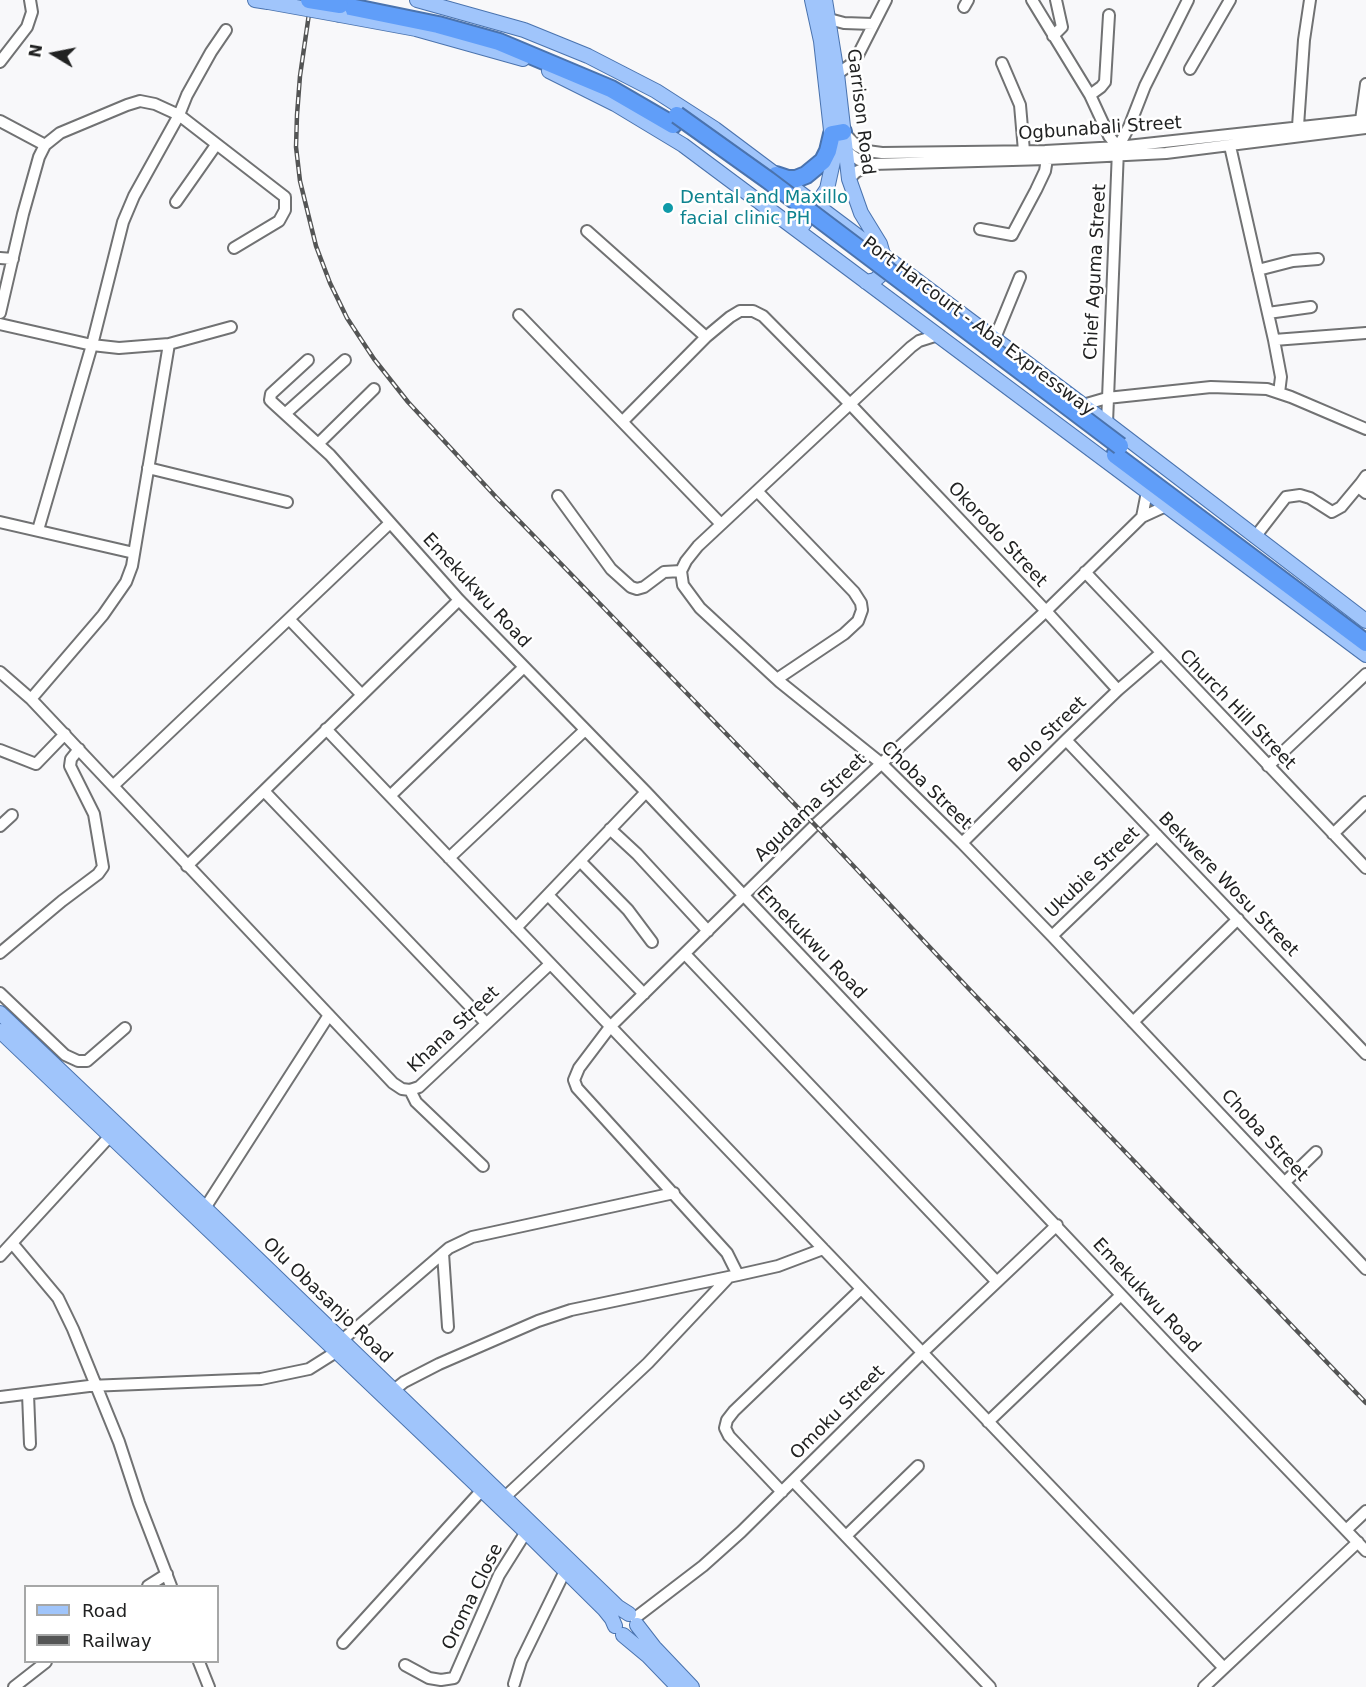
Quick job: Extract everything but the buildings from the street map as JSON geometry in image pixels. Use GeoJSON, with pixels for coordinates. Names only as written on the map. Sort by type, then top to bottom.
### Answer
{"type":"FeatureCollection","features":[{"type":"Feature","properties":{"kind":"highway","name":"Port Harcourt - Aba Expressway"},"geometry":{"type":"LineString","coordinates":[[309,0],[340,10],[427,22],[499,42],[611,89],[675,120]]}},
{"type":"Feature","properties":{"kind":"highway","name":"Port Harcourt - Aba Expressway"},"geometry":{"type":"LineString","coordinates":[[369,0],[436,14],[508,34],[604,74],[648,97],[843,250],[1366,632]]}},
{"type":"Feature","properties":{"kind":"highway"},"geometry":{"type":"LineString","coordinates":[[776,175],[796,179],[816,169],[823,161],[838,133]]}},
{"type":"Feature","properties":{"kind":"highway","name":"Port Harcourt - Aba Expressway"},"geometry":{"type":"LineString","coordinates":[[1118,451],[1366,643]]}},
{"type":"Feature","properties":{"kind":"main road"},"geometry":{"type":"LineString","coordinates":[[417,0],[524,30],[612,67],[656,91],[715,129],[995,338],[1366,621]]}},
{"type":"Feature","properties":{"kind":"main road","name":"Garrison Road"},"geometry":{"type":"LineString","coordinates":[[812,0],[849,179],[861,213],[885,256]]}},
{"type":"Feature","properties":{"kind":"main road","name":"Garrison Road"},"geometry":{"type":"LineString","coordinates":[[799,231],[827,189],[833,170],[838,133],[837,74],[825,0]]}},
{"type":"Feature","properties":{"kind":"main road"},"geometry":{"type":"LineString","coordinates":[[262,1],[340,10],[530,62],[615,104],[675,139],[1366,655]]}},
{"type":"Feature","properties":{"kind":"main road"},"geometry":{"type":"LineString","coordinates":[[866,282],[875,280],[882,274],[886,265],[885,256]]}},
{"type":"Feature","properties":{"kind":"main road","name":"Olu Obasanjo Road"},"geometry":{"type":"LineString","coordinates":[[0,1013],[206,1208],[339,1346],[608,1614],[619,1630],[678,1687]]}},
{"type":"Feature","properties":{"kind":"main road","name":"Olu Obasanjo Road"},"geometry":{"type":"LineString","coordinates":[[0,1031],[339,1346],[394,1390],[618,1607],[634,1619],[654,1647],[692,1687]]}},
{"type":"Feature","properties":{"kind":"main road"},"geometry":{"type":"LineString","coordinates":[[619,1616],[634,1619],[633,1634],[619,1630],[619,1616]]}},
{"type":"Feature","properties":{"kind":"street"},"geometry":{"type":"LineString","coordinates":[[0,63],[27,27],[32,12],[30,0]]}},
{"type":"Feature","properties":{"kind":"street"},"geometry":{"type":"LineString","coordinates":[[837,74],[850,65],[858,55],[886,0]]}},
{"type":"Feature","properties":{"kind":"street"},"geometry":{"type":"LineString","coordinates":[[1032,0],[1090,95],[1118,152]]}},
{"type":"Feature","properties":{"kind":"street"},"geometry":{"type":"LineString","coordinates":[[1053,36],[1062,27],[1056,0]]}},
{"type":"Feature","properties":{"kind":"street"},"geometry":{"type":"LineString","coordinates":[[1118,152],[1145,86],[1188,0]]}},
{"type":"Feature","properties":{"kind":"street"},"geometry":{"type":"LineString","coordinates":[[1190,69],[1230,0]]}},
{"type":"Feature","properties":{"kind":"street"},"geometry":{"type":"LineString","coordinates":[[1298,126],[1304,40],[1310,0]]}},
{"type":"Feature","properties":{"kind":"street"},"geometry":{"type":"LineString","coordinates":[[1090,95],[1105,82],[1109,15]]}},
{"type":"Feature","properties":{"kind":"street"},"geometry":{"type":"LineString","coordinates":[[829,19],[844,24],[873,24]]}},
{"type":"Feature","properties":{"kind":"street"},"geometry":{"type":"LineString","coordinates":[[38,530],[92,345],[123,222],[134,196],[211,52],[226,30]]}},
{"type":"Feature","properties":{"kind":"street"},"geometry":{"type":"LineString","coordinates":[[1002,63],[1020,105],[1024,151]]}},
{"type":"Feature","properties":{"kind":"street"},"geometry":{"type":"LineString","coordinates":[[1364,123],[1366,84]]}},
{"type":"Feature","properties":{"kind":"street"},"geometry":{"type":"LineString","coordinates":[[0,313],[39,157],[45,145],[60,133],[140,101],[155,104],[179,115],[285,197],[286,203],[279,221],[234,248]]}},
{"type":"Feature","properties":{"kind":"street"},"geometry":{"type":"LineString","coordinates":[[0,121],[45,145]]}},
{"type":"Feature","properties":{"kind":"street","name":"Ogbunabali Street"},"geometry":{"type":"LineString","coordinates":[[838,133],[867,151],[882,153],[1076,150],[1166,153],[1230,146],[1364,123]]}},
{"type":"Feature","properties":{"kind":"street","name":"Ogbunabali Street"},"geometry":{"type":"LineString","coordinates":[[845,152],[873,164],[1047,159],[1118,152],[1298,126],[1364,123]]}},
{"type":"Feature","properties":{"kind":"street"},"geometry":{"type":"LineString","coordinates":[[176,202],[216,145]]}},
{"type":"Feature","properties":{"kind":"street"},"geometry":{"type":"LineString","coordinates":[[1230,146],[1274,340],[1281,377],[1279,393]]}},
{"type":"Feature","properties":{"kind":"street","name":"Chief Aguma Street"},"geometry":{"type":"LineString","coordinates":[[1107,423],[1118,152]]}},
{"type":"Feature","properties":{"kind":"street"},"geometry":{"type":"LineString","coordinates":[[980,229],[1012,234],[1045,171],[1047,159]]}},
{"type":"Feature","properties":{"kind":"street"},"geometry":{"type":"LineString","coordinates":[[849,179],[856,172],[873,164]]}},
{"type":"Feature","properties":{"kind":"street"},"geometry":{"type":"LineString","coordinates":[[587,231],[706,337]]}},
{"type":"Feature","properties":{"kind":"street"},"geometry":{"type":"LineString","coordinates":[[0,258],[13,259]]}},
{"type":"Feature","properties":{"kind":"street"},"geometry":{"type":"LineString","coordinates":[[1258,270],[1293,261],[1318,259]]}},
{"type":"Feature","properties":{"kind":"street"},"geometry":{"type":"LineString","coordinates":[[995,338],[1020,277]]}},
{"type":"Feature","properties":{"kind":"street"},"geometry":{"type":"LineString","coordinates":[[1268,313],[1311,307]]}},
{"type":"Feature","properties":{"kind":"street","name":"Okorodo Street"},"geometry":{"type":"LineString","coordinates":[[623,421],[706,337],[740,310],[753,311],[763,316],[851,405],[1118,690]]}},
{"type":"Feature","properties":{"kind":"street"},"geometry":{"type":"LineString","coordinates":[[519,315],[721,524]]}},
{"type":"Feature","properties":{"kind":"street"},"geometry":{"type":"LineString","coordinates":[[911,347],[915,336],[916,319]]}},
{"type":"Feature","properties":{"kind":"street"},"geometry":{"type":"LineString","coordinates":[[0,324],[92,345],[119,348],[169,344],[231,327]]}},
{"type":"Feature","properties":{"kind":"street"},"geometry":{"type":"LineString","coordinates":[[1274,340],[1366,333]]}},
{"type":"Feature","properties":{"kind":"street"},"geometry":{"type":"LineString","coordinates":[[558,496],[611,569],[631,587],[637,589],[644,587],[664,572],[681,571],[698,546],[911,347],[919,341],[938,335]]}},
{"type":"Feature","properties":{"kind":"street"},"geometry":{"type":"LineString","coordinates":[[31,699],[119,594],[126,582],[134,553],[169,344]]}},
{"type":"Feature","properties":{"kind":"street","name":"Emekukwu Road"},"geometry":{"type":"LineString","coordinates":[[308,360],[271,394],[270,400],[330,455],[459,600],[646,792],[1366,1551]]}},
{"type":"Feature","properties":{"kind":"street"},"geometry":{"type":"LineString","coordinates":[[285,413],[345,360]]}},
{"type":"Feature","properties":{"kind":"street"},"geometry":{"type":"LineString","coordinates":[[1083,405],[1107,398],[1211,387],[1267,389],[1366,429]]}},
{"type":"Feature","properties":{"kind":"street"},"geometry":{"type":"LineString","coordinates":[[318,444],[374,389]]}},
{"type":"Feature","properties":{"kind":"street"},"geometry":{"type":"LineString","coordinates":[[148,468],[287,502]]}},
{"type":"Feature","properties":{"kind":"street"},"geometry":{"type":"LineString","coordinates":[[1255,537],[1286,497],[1300,495],[1310,498],[1332,512],[1341,507],[1364,484]]}},
{"type":"Feature","properties":{"kind":"street"},"geometry":{"type":"LineString","coordinates":[[757,491],[854,592],[861,603],[862,610],[858,621],[844,634],[777,679]]}},
{"type":"Feature","properties":{"kind":"street"},"geometry":{"type":"LineString","coordinates":[[1142,516],[1147,492]]}},
{"type":"Feature","properties":{"kind":"street"},"geometry":{"type":"LineString","coordinates":[[1142,516],[1166,506]]}},
{"type":"Feature","properties":{"kind":"street","name":"Agudama Street"},"geometry":{"type":"LineString","coordinates":[[674,1193],[575,1085],[574,1080],[579,1068],[610,1027],[815,825],[1046,611],[1142,516]]}},
{"type":"Feature","properties":{"kind":"street"},"geometry":{"type":"LineString","coordinates":[[0,522],[134,553]]}},
{"type":"Feature","properties":{"kind":"street"},"geometry":{"type":"LineString","coordinates":[[114,785],[390,524]]}},
{"type":"Feature","properties":{"kind":"street","name":"Choba Street"},"geometry":{"type":"LineString","coordinates":[[681,571],[683,585],[700,608],[777,679],[882,764],[962,843],[1366,1269]]}},
{"type":"Feature","properties":{"kind":"street","name":"Church Hill Street"},"geometry":{"type":"LineString","coordinates":[[1085,572],[1366,868]]}},
{"type":"Feature","properties":{"kind":"street"},"geometry":{"type":"LineString","coordinates":[[188,866],[459,600]]}},
{"type":"Feature","properties":{"kind":"street"},"geometry":{"type":"LineString","coordinates":[[289,619],[362,695]]}},
{"type":"Feature","properties":{"kind":"street","name":"Bolo Street"},"geometry":{"type":"LineString","coordinates":[[962,843],[1118,690],[1161,653]]}},
{"type":"Feature","properties":{"kind":"street"},"geometry":{"type":"LineString","coordinates":[[390,796],[524,667]]}},
{"type":"Feature","properties":{"kind":"street","name":"Khana Street"},"geometry":{"type":"LineString","coordinates":[[0,672],[31,699],[65,734],[393,1083],[402,1089],[410,1090],[419,1087],[550,964]]}},
{"type":"Feature","properties":{"kind":"street"},"geometry":{"type":"LineString","coordinates":[[1268,766],[1366,674]]}},
{"type":"Feature","properties":{"kind":"street"},"geometry":{"type":"LineString","coordinates":[[326,729],[1224,1668]]}},
{"type":"Feature","properties":{"kind":"street"},"geometry":{"type":"LineString","coordinates":[[449,858],[585,730]]}},
{"type":"Feature","properties":{"kind":"street"},"geometry":{"type":"LineString","coordinates":[[0,750],[36,764],[65,734]]}},
{"type":"Feature","properties":{"kind":"street","name":"Bekwere Wosu Street"},"geometry":{"type":"LineString","coordinates":[[1066,740],[1366,1054]]}},
{"type":"Feature","properties":{"kind":"street"},"geometry":{"type":"LineString","coordinates":[[0,953],[103,867],[94,814],[70,766],[71,759],[79,749]]}},
{"type":"Feature","properties":{"kind":"street"},"geometry":{"type":"LineString","coordinates":[[264,791],[486,1023]]}},
{"type":"Feature","properties":{"kind":"street"},"geometry":{"type":"LineString","coordinates":[[516,928],[646,792]]}},
{"type":"Feature","properties":{"kind":"street"},"geometry":{"type":"LineString","coordinates":[[1333,834],[1366,802]]}},
{"type":"Feature","properties":{"kind":"street"},"geometry":{"type":"LineString","coordinates":[[0,826],[12,815]]}},
{"type":"Feature","properties":{"kind":"street"},"geometry":{"type":"LineString","coordinates":[[610,830],[637,854],[708,931]]}},
{"type":"Feature","properties":{"kind":"street","name":"Ukubie Street"},"geometry":{"type":"LineString","coordinates":[[1052,936],[1157,835]]}},
{"type":"Feature","properties":{"kind":"street"},"geometry":{"type":"LineString","coordinates":[[580,861],[628,910],[652,942]]}},
{"type":"Feature","properties":{"kind":"street"},"geometry":{"type":"LineString","coordinates":[[548,895],[644,994]]}},
{"type":"Feature","properties":{"kind":"street"},"geometry":{"type":"LineString","coordinates":[[1133,1022],[1238,919]]}},
{"type":"Feature","properties":{"kind":"street"},"geometry":{"type":"LineString","coordinates":[[685,954],[997,1282]]}},
{"type":"Feature","properties":{"kind":"street"},"geometry":{"type":"LineString","coordinates":[[0,993],[65,1055],[78,1061],[87,1061],[125,1028]]}},
{"type":"Feature","properties":{"kind":"street"},"geometry":{"type":"LineString","coordinates":[[206,1208],[329,1015]]}},
{"type":"Feature","properties":{"kind":"street"},"geometry":{"type":"LineString","coordinates":[[410,1090],[416,1102],[483,1166]]}},
{"type":"Feature","properties":{"kind":"street"},"geometry":{"type":"LineString","coordinates":[[0,1256],[111,1135]]}},
{"type":"Feature","properties":{"kind":"street"},"geometry":{"type":"LineString","coordinates":[[1284,1182],[1316,1152]]}},
{"type":"Feature","properties":{"kind":"street"},"geometry":{"type":"LineString","coordinates":[[0,1397],[97,1386],[274,1377],[309,1370],[443,1253],[471,1237],[674,1193],[727,1253],[733,1276]]}},
{"type":"Feature","properties":{"kind":"street","name":"Omoku Street"},"geometry":{"type":"LineString","coordinates":[[634,1619],[703,1566],[1057,1225]]}},
{"type":"Feature","properties":{"kind":"street"},"geometry":{"type":"LineString","coordinates":[[12,1243],[58,1298],[97,1386],[170,1585]]}},
{"type":"Feature","properties":{"kind":"street"},"geometry":{"type":"LineString","coordinates":[[394,1390],[404,1382],[439,1364],[538,1321],[571,1310],[778,1266],[823,1249]]}},
{"type":"Feature","properties":{"kind":"street"},"geometry":{"type":"LineString","coordinates":[[443,1253],[448,1327]]}},
{"type":"Feature","properties":{"kind":"street"},"geometry":{"type":"LineString","coordinates":[[505,1497],[648,1363],[733,1276]]}},
{"type":"Feature","properties":{"kind":"street"},"geometry":{"type":"LineString","coordinates":[[782,1492],[729,1436],[725,1428],[727,1420],[861,1289]]}},
{"type":"Feature","properties":{"kind":"street"},"geometry":{"type":"LineString","coordinates":[[988,1422],[1121,1294]]}},
{"type":"Feature","properties":{"kind":"street"},"geometry":{"type":"LineString","coordinates":[[28,1394],[30,1444]]}},
{"type":"Feature","properties":{"kind":"street"},"geometry":{"type":"LineString","coordinates":[[846,1536],[918,1466]]}},
{"type":"Feature","properties":{"kind":"street"},"geometry":{"type":"LineString","coordinates":[[793,1481],[990,1687]]}},
{"type":"Feature","properties":{"kind":"street"},"geometry":{"type":"LineString","coordinates":[[343,1643],[482,1490]]}},
{"type":"Feature","properties":{"kind":"street"},"geometry":{"type":"LineString","coordinates":[[1346,1530],[1366,1511]]}},
{"type":"Feature","properties":{"kind":"street","name":"Oroma Close"},"geometry":{"type":"LineString","coordinates":[[405,1665],[429,1678],[441,1680],[454,1678],[499,1575],[526,1532]]}},
{"type":"Feature","properties":{"kind":"street"},"geometry":{"type":"LineString","coordinates":[[1204,1687],[1358,1542]]}},
{"type":"Feature","properties":{"kind":"street"},"geometry":{"type":"LineString","coordinates":[[514,1683],[521,1661],[565,1571]]}},
{"type":"Feature","properties":{"kind":"street"},"geometry":{"type":"LineString","coordinates":[[151,1585],[167,1574]]}},
{"type":"Feature","properties":{"kind":"street"},"geometry":{"type":"LineString","coordinates":[[14,1687],[45,1663]]}},
{"type":"Feature","properties":{"kind":"street"},"geometry":{"type":"LineString","coordinates":[[199,1663],[209,1687]]}},
{"type":"Feature","properties":{"kind":"railway"},"geometry":{"type":"LineString","coordinates":[[311,0],[297,115],[296,147],[300,181],[316,246],[330,283],[347,318],[374,359],[408,402],[496,497],[815,825],[1366,1403]]}},
{"type":"Feature","properties":{"kind":"place","name":"Dental and Maxillo facial clinic PH"},"geometry":{"type":"Point","coordinates":[668,208]}}]}
